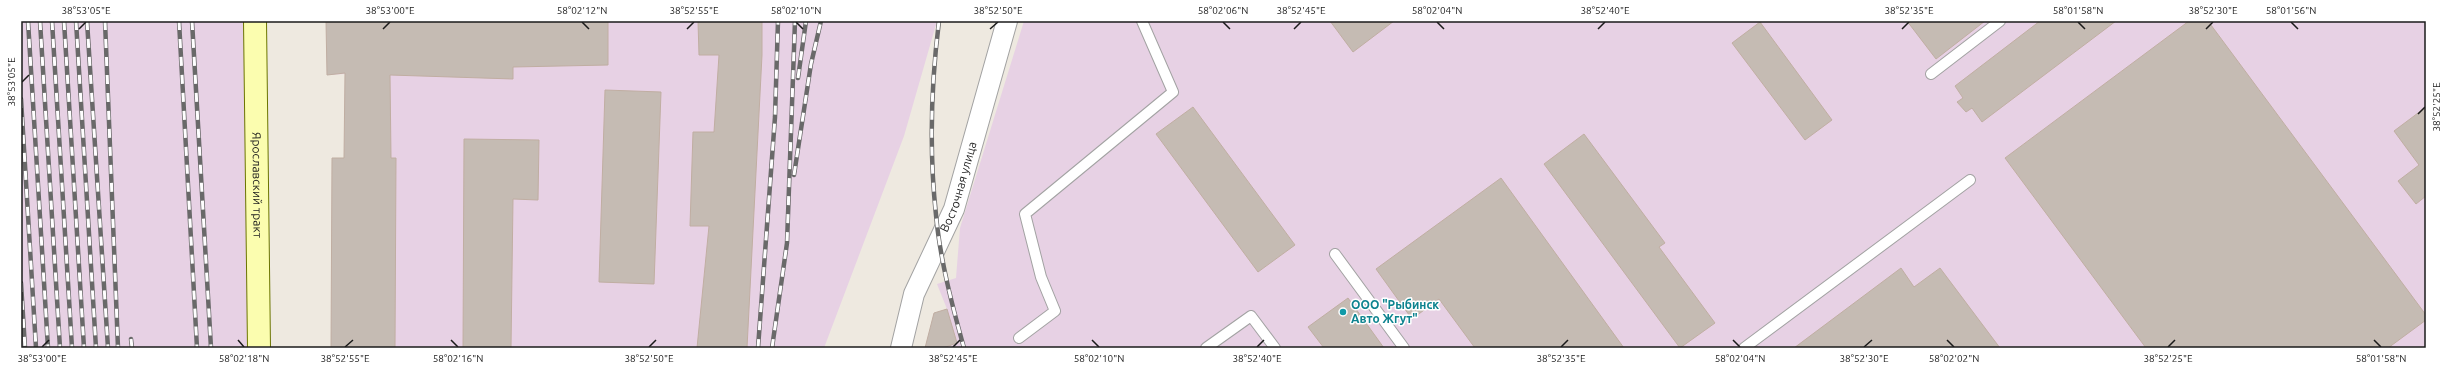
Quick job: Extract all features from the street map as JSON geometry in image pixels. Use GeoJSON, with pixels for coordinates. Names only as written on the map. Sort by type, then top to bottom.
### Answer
{"type":"FeatureCollection","features":[{"type":"Feature","properties":{"kind":"street","name":"Ярославский тракт"},"geometry":{"type":"LineString","coordinates":[[255,21],[259,348]]}},
{"type":"Feature","properties":{"kind":"street","name":"Восточная улица"},"geometry":{"type":"LineString","coordinates":[[901,348],[914,294],[954,209],[1008,21]]}},
{"type":"Feature","properties":{"kind":"lane"},"geometry":{"type":"LineString","coordinates":[[1019,338],[1055,311],[1041,278],[1025,214],[1173,92],[1142,21]]}},
{"type":"Feature","properties":{"kind":"lane"},"geometry":{"type":"LineString","coordinates":[[1931,74],[2000,21]]}},
{"type":"Feature","properties":{"kind":"lane"},"geometry":{"type":"LineString","coordinates":[[1744,348],[1970,180]]}},
{"type":"Feature","properties":{"kind":"lane"},"geometry":{"type":"LineString","coordinates":[[1335,254],[1404,348]]}},
{"type":"Feature","properties":{"kind":"lane"},"geometry":{"type":"LineString","coordinates":[[1206,348],[1251,316],[1275,348]]}},
{"type":"Feature","properties":{"kind":"shaded area"},"geometry":{"type":"Polygon","coordinates":[[[21,21],[244,21],[249,348],[21,348],[21,21]]]}},
{"type":"Feature","properties":{"kind":"shaded area"},"geometry":{"type":"Polygon","coordinates":[[[326,21],[937,21],[904,136],[824,348],[331,348],[332,158],[344,158],[345,74],[327,75],[326,21]]]}},
{"type":"Feature","properties":{"kind":"shaded area"},"geometry":{"type":"Polygon","coordinates":[[[1024,21],[2426,21],[2426,348],[925,348],[934,313],[947,309],[937,284],[956,278],[960,228],[1024,21]]]}},
{"type":"Feature","properties":{"kind":"building"},"geometry":{"type":"Polygon","coordinates":[[[326,21],[608,21],[608,65],[513,67],[513,79],[390,75],[391,158],[396,158],[395,348],[331,348],[332,158],[344,158],[345,73],[327,75],[326,21]]]}},
{"type":"Feature","properties":{"kind":"building"},"geometry":{"type":"Polygon","coordinates":[[[698,21],[762,21],[762,55],[747,348],[697,348],[709,226],[690,226],[693,132],[714,132],[719,55],[699,55],[698,21]]]}},
{"type":"Feature","properties":{"kind":"building"},"geometry":{"type":"Polygon","coordinates":[[[1330,21],[1394,21],[1353,52],[1330,21]]]}},
{"type":"Feature","properties":{"kind":"building"},"geometry":{"type":"Polygon","coordinates":[[[1907,21],[1985,21],[1936,59],[1907,21]]]}},
{"type":"Feature","properties":{"kind":"building"},"geometry":{"type":"Polygon","coordinates":[[[2040,21],[2116,21],[1982,122],[1972,108],[1966,112],[1957,102],[1963,98],[1955,86],[2040,21]]]}},
{"type":"Feature","properties":{"kind":"building"},"geometry":{"type":"Polygon","coordinates":[[[2189,21],[2208,21],[2426,315],[2426,320],[2388,348],[2146,348],[2005,158],[2189,21]]]}},
{"type":"Feature","properties":{"kind":"building"},"geometry":{"type":"Polygon","coordinates":[[[1760,22],[1832,120],[1805,140],[1732,43],[1760,22]]]}},
{"type":"Feature","properties":{"kind":"building"},"geometry":{"type":"Polygon","coordinates":[[[605,90],[661,92],[654,284],[599,282],[605,90]]]}},
{"type":"Feature","properties":{"kind":"building"},"geometry":{"type":"Polygon","coordinates":[[[1193,107],[1295,245],[1258,272],[1156,134],[1193,107]]]}},
{"type":"Feature","properties":{"kind":"building"},"geometry":{"type":"Polygon","coordinates":[[[2426,107],[2426,196],[2416,204],[2398,181],[2419,165],[2394,131],[2426,107]]]}},
{"type":"Feature","properties":{"kind":"building"},"geometry":{"type":"Polygon","coordinates":[[[1584,134],[1665,243],[1659,247],[1715,323],[1680,348],[1544,164],[1584,134]]]}},
{"type":"Feature","properties":{"kind":"building"},"geometry":{"type":"Polygon","coordinates":[[[464,139],[539,140],[538,200],[513,199],[511,348],[463,348],[464,139]]]}},
{"type":"Feature","properties":{"kind":"building"},"geometry":{"type":"Polygon","coordinates":[[[1501,178],[1624,348],[1475,348],[1439,299],[1412,319],[1376,269],[1501,178]]]}},
{"type":"Feature","properties":{"kind":"building"},"geometry":{"type":"Polygon","coordinates":[[[1901,268],[1914,287],[1940,268],[2000,348],[1794,348],[1901,268]]]}},
{"type":"Feature","properties":{"kind":"building","name":"ООО \"Рыбинск Авто Жгут\""},"geometry":{"type":"Polygon","coordinates":[[[1348,298],[1384,348],[1324,348],[1308,327],[1348,298]]]}},
{"type":"Feature","properties":{"kind":"building"},"geometry":{"type":"Polygon","coordinates":[[[947,309],[957,343],[943,348],[925,348],[934,313],[947,309]]]}},
{"type":"Feature","properties":{"kind":"railway"},"geometry":{"type":"LineString","coordinates":[[28,21],[48,348]]}},
{"type":"Feature","properties":{"kind":"railway"},"geometry":{"type":"LineString","coordinates":[[40,21],[60,348]]}},
{"type":"Feature","properties":{"kind":"railway"},"geometry":{"type":"LineString","coordinates":[[52,21],[72,348]]}},
{"type":"Feature","properties":{"kind":"railway"},"geometry":{"type":"LineString","coordinates":[[64,21],[84,348]]}},
{"type":"Feature","properties":{"kind":"railway"},"geometry":{"type":"LineString","coordinates":[[76,21],[96,348]]}},
{"type":"Feature","properties":{"kind":"railway"},"geometry":{"type":"LineString","coordinates":[[87,21],[108,348]]}},
{"type":"Feature","properties":{"kind":"railway"},"geometry":{"type":"LineString","coordinates":[[105,21],[118,348]]}},
{"type":"Feature","properties":{"kind":"railway"},"geometry":{"type":"LineString","coordinates":[[179,21],[197,348]]}},
{"type":"Feature","properties":{"kind":"railway"},"geometry":{"type":"LineString","coordinates":[[192,21],[211,348]]}},
{"type":"Feature","properties":{"kind":"railway"},"geometry":{"type":"LineString","coordinates":[[758,348],[775,117],[778,21]]}},
{"type":"Feature","properties":{"kind":"railway"},"geometry":{"type":"LineString","coordinates":[[772,348],[787,243],[795,21]]}},
{"type":"Feature","properties":{"kind":"railway"},"geometry":{"type":"LineString","coordinates":[[798,78],[806,21]]}},
{"type":"Feature","properties":{"kind":"railway"},"geometry":{"type":"LineString","coordinates":[[794,175],[811,64],[821,21]]}},
{"type":"Feature","properties":{"kind":"railway"},"geometry":{"type":"LineString","coordinates":[[939,21],[934,69],[932,166],[938,232],[943,265],[964,348]]}},
{"type":"Feature","properties":{"kind":"railway"},"geometry":{"type":"LineString","coordinates":[[21,99],[36,348]]}},
{"type":"Feature","properties":{"kind":"railway"},"geometry":{"type":"LineString","coordinates":[[21,283],[25,348]]}},
{"type":"Feature","properties":{"kind":"railway"},"geometry":{"type":"LineString","coordinates":[[131,339],[132,348]]}},
{"type":"Feature","properties":{"kind":"place","name":"ООО \"Рыбинск Авто Жгут\""},"geometry":{"type":"Point","coordinates":[1343,312]}}]}
